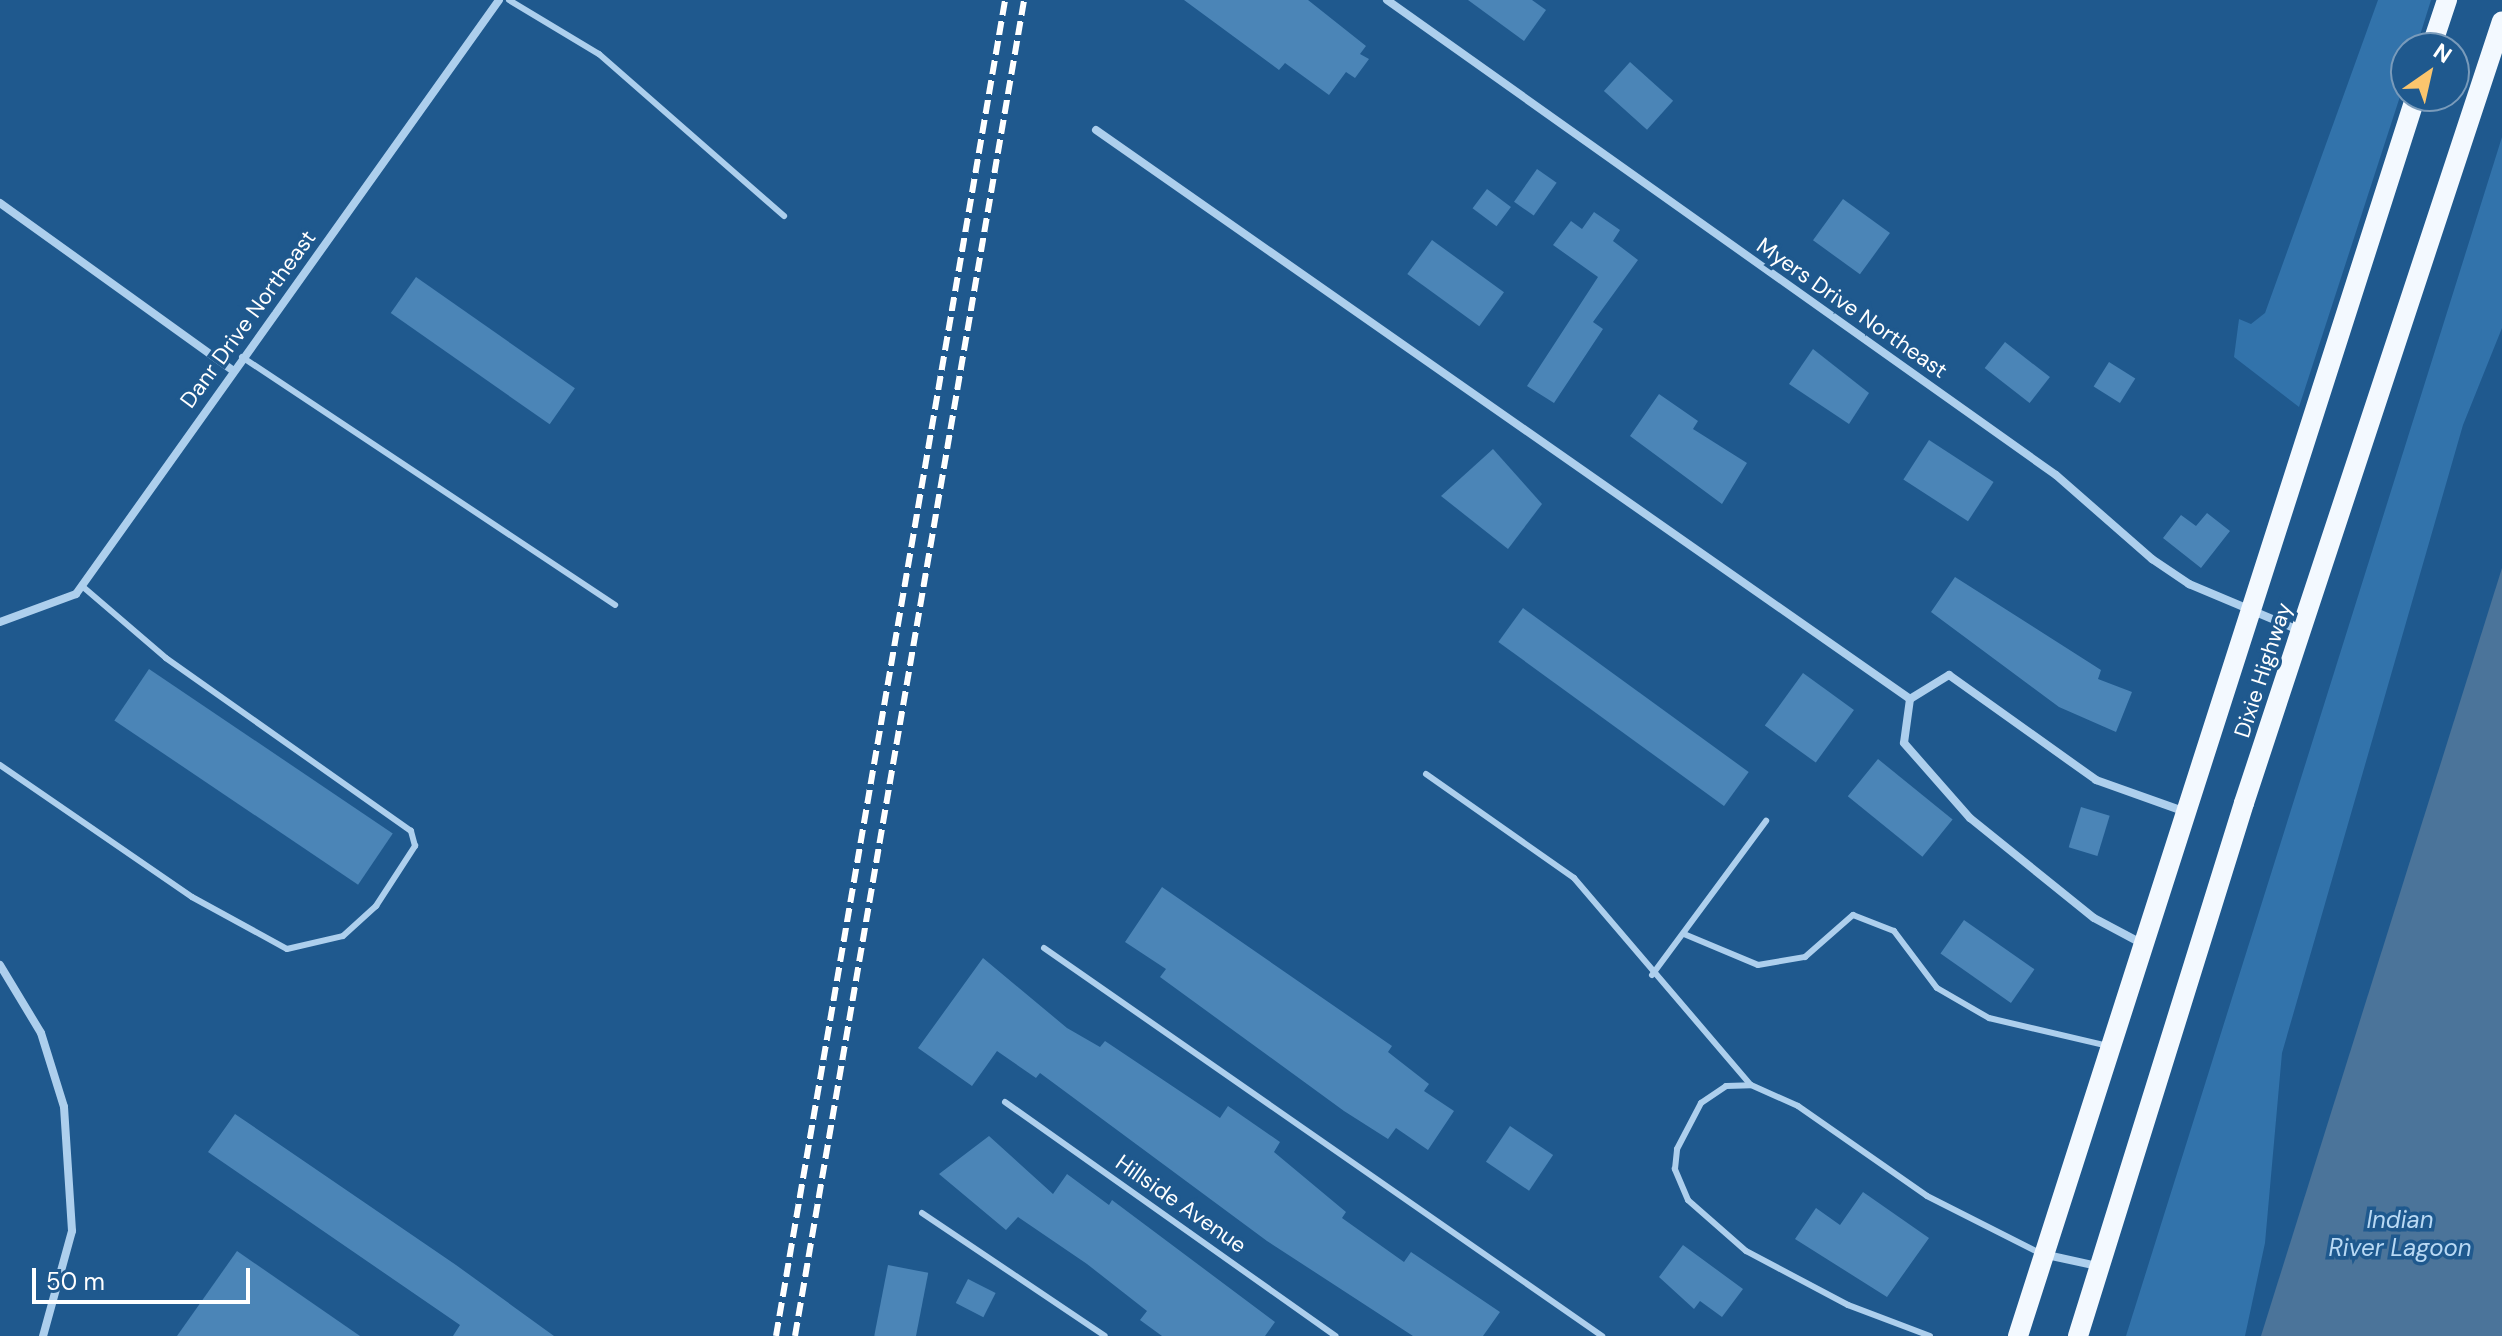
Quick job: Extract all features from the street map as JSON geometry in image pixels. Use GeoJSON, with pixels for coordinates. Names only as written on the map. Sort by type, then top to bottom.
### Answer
{"type":"FeatureCollection","features":[{"type":"Feature","properties":{"kind":"main road"},"geometry":{"type":"LineString","coordinates":[[2436,32],[2447,0]]}},
{"type":"Feature","properties":{"kind":"main road","name":"Dixie Highway"},"geometry":{"type":"LineString","coordinates":[[2078,1336],[2097,1266],[2502,21]]}},
{"type":"Feature","properties":{"kind":"main road","name":"Dixie Highway"},"geometry":{"type":"LineString","coordinates":[[2018,1336],[2183,811],[2411,112]]}},
{"type":"Feature","properties":{"kind":"street","name":"Danr Drive Northeast"},"geometry":{"type":"LineString","coordinates":[[82,586],[232,370],[499,0]]}},
{"type":"Feature","properties":{"kind":"street","name":"Myers Drive Northeast"},"geometry":{"type":"LineString","coordinates":[[1387,0],[2056,475],[2152,559],[2248,611],[2302,631]]}},
{"type":"Feature","properties":{"kind":"street"},"geometry":{"type":"LineString","coordinates":[[1096,130],[1910,699]]}},
{"type":"Feature","properties":{"kind":"street"},"geometry":{"type":"LineString","coordinates":[[0,203],[232,370]]}},
{"type":"Feature","properties":{"kind":"street"},"geometry":{"type":"LineString","coordinates":[[0,622],[82,586]]}},
{"type":"Feature","properties":{"kind":"street"},"geometry":{"type":"LineString","coordinates":[[1910,699],[1949,675],[2096,780],[2183,811]]}},
{"type":"Feature","properties":{"kind":"street"},"geometry":{"type":"LineString","coordinates":[[1910,699],[1904,743],[1970,818],[2094,918],[2141,943]]}},
{"type":"Feature","properties":{"kind":"street"},"geometry":{"type":"LineString","coordinates":[[0,965],[41,1033],[64,1107],[72,1231],[43,1336]]}},
{"type":"Feature","properties":{"kind":"street"},"geometry":{"type":"LineString","coordinates":[[2042,1254],[2097,1266]]}},
{"type":"Feature","properties":{"kind":"lane"},"geometry":{"type":"LineString","coordinates":[[509,0],[599,54],[784,216]]}},
{"type":"Feature","properties":{"kind":"lane"},"geometry":{"type":"LineString","coordinates":[[242,357],[615,605]]}},
{"type":"Feature","properties":{"kind":"lane"},"geometry":{"type":"LineString","coordinates":[[0,765],[192,897],[287,949],[343,936],[376,906],[415,846],[411,831],[166,658],[82,586]]}},
{"type":"Feature","properties":{"kind":"lane"},"geometry":{"type":"LineString","coordinates":[[1426,774],[1574,878],[1652,975],[1751,1085],[1798,1106],[1927,1196],[2042,1254]]}},
{"type":"Feature","properties":{"kind":"lane"},"geometry":{"type":"LineString","coordinates":[[1652,975],[1766,821]]}},
{"type":"Feature","properties":{"kind":"lane"},"geometry":{"type":"LineString","coordinates":[[1684,934],[1758,965],[1805,957],[1853,915],[1894,931],[1937,988],[1989,1018],[2108,1046]]}},
{"type":"Feature","properties":{"kind":"lane"},"geometry":{"type":"LineString","coordinates":[[1044,948],[1602,1336]]}},
{"type":"Feature","properties":{"kind":"lane"},"geometry":{"type":"LineString","coordinates":[[1751,1085],[1726,1086],[1689,1121],[1675,1169],[1688,1200],[1746,1251],[1848,1305],[1930,1336]]}},
{"type":"Feature","properties":{"kind":"lane","name":"Hillside Avenue"},"geometry":{"type":"LineString","coordinates":[[1005,1102],[1336,1336]]}},
{"type":"Feature","properties":{"kind":"lane"},"geometry":{"type":"LineString","coordinates":[[922,1213],[1105,1336]]}},
{"type":"Feature","properties":{"kind":"shaded area"},"geometry":{"type":"Polygon","coordinates":[[[2378,0],[2431,0],[2421,32],[2390,32],[2390,112],[2395,112],[2299,407],[2234,357],[2239,319],[2251,324],[2265,313],[2378,0]]]}},
{"type":"Feature","properties":{"kind":"shaded area"},"geometry":{"type":"Polygon","coordinates":[[[2502,137],[2502,328],[2463,425],[2282,1053],[2265,1243],[2245,1336],[2126,1336],[2502,137]]]}},
{"type":"Feature","properties":{"kind":"water","name":"Indian River Lagoon"},"geometry":{"type":"Polygon","coordinates":[[[2502,568],[2502,1336],[2261,1336],[2271,1304],[2502,568]]]}},
{"type":"Feature","properties":{"kind":"building"},"geometry":{"type":"Polygon","coordinates":[[[1184,0],[1308,0],[1366,46],[1360,54],[1369,59],[1355,78],[1346,72],[1329,95],[1285,63],[1279,70],[1184,0]]]}},
{"type":"Feature","properties":{"kind":"building"},"geometry":{"type":"Polygon","coordinates":[[[1468,0],[1532,0],[1546,10],[1524,41],[1468,0]]]}},
{"type":"Feature","properties":{"kind":"building"},"geometry":{"type":"Polygon","coordinates":[[[1630,62],[1673,101],[1647,130],[1604,91],[1630,62]]]}},
{"type":"Feature","properties":{"kind":"building"},"geometry":{"type":"Polygon","coordinates":[[[1537,169],[1557,183],[1534,216],[1514,202],[1537,169]]]}},
{"type":"Feature","properties":{"kind":"building"},"geometry":{"type":"Polygon","coordinates":[[[1487,189],[1511,207],[1497,226],[1473,208],[1487,189]]]}},
{"type":"Feature","properties":{"kind":"building"},"geometry":{"type":"Polygon","coordinates":[[[1843,199],[1890,233],[1860,274],[1813,240],[1843,199]]]}},
{"type":"Feature","properties":{"kind":"building"},"geometry":{"type":"Polygon","coordinates":[[[1594,212],[1620,230],[1613,241],[1638,260],[1593,322],[1603,329],[1554,403],[1527,386],[1598,277],[1553,245],[1571,221],[1582,229],[1594,212]]]}},
{"type":"Feature","properties":{"kind":"building"},"geometry":{"type":"Polygon","coordinates":[[[1432,240],[1504,292],[1479,326],[1407,274],[1432,240]]]}},
{"type":"Feature","properties":{"kind":"building"},"geometry":{"type":"Polygon","coordinates":[[[416,277],[575,388],[550,424],[391,313],[416,277]]]}},
{"type":"Feature","properties":{"kind":"building"},"geometry":{"type":"Polygon","coordinates":[[[2005,342],[2050,377],[2030,403],[1985,368],[2005,342]]]}},
{"type":"Feature","properties":{"kind":"building"},"geometry":{"type":"Polygon","coordinates":[[[1813,349],[1869,393],[1849,424],[1789,384],[1813,349]]]}},
{"type":"Feature","properties":{"kind":"building"},"geometry":{"type":"Polygon","coordinates":[[[2109,362],[2135,378],[2120,403],[2094,387],[2109,362]]]}},
{"type":"Feature","properties":{"kind":"building"},"geometry":{"type":"Polygon","coordinates":[[[1659,394],[1698,421],[1693,429],[1747,463],[1722,504],[1630,436],[1659,394]]]}},
{"type":"Feature","properties":{"kind":"building"},"geometry":{"type":"Polygon","coordinates":[[[1929,440],[1994,482],[1968,521],[1903,479],[1929,440]]]}},
{"type":"Feature","properties":{"kind":"building"},"geometry":{"type":"Polygon","coordinates":[[[1493,449],[1542,504],[1508,549],[1441,496],[1493,449]]]}},
{"type":"Feature","properties":{"kind":"building"},"geometry":{"type":"Polygon","coordinates":[[[2207,513],[2230,531],[2201,568],[2163,538],[2181,515],[2196,526],[2207,513]]]}},
{"type":"Feature","properties":{"kind":"building"},"geometry":{"type":"Polygon","coordinates":[[[1955,577],[2101,670],[2098,679],[2132,692],[2116,732],[2059,707],[1931,612],[1955,577]]]}},
{"type":"Feature","properties":{"kind":"building"},"geometry":{"type":"Polygon","coordinates":[[[1523,608],[1749,772],[1724,806],[1498,642],[1523,608]]]}},
{"type":"Feature","properties":{"kind":"building"},"geometry":{"type":"Polygon","coordinates":[[[149,669],[393,833],[358,885],[114,720],[149,669]]]}},
{"type":"Feature","properties":{"kind":"building"},"geometry":{"type":"Polygon","coordinates":[[[1803,673],[1854,710],[1816,763],[1765,726],[1803,673]]]}},
{"type":"Feature","properties":{"kind":"building"},"geometry":{"type":"Polygon","coordinates":[[[1878,759],[1953,819],[1922,857],[1848,796],[1878,759]]]}},
{"type":"Feature","properties":{"kind":"building"},"geometry":{"type":"Polygon","coordinates":[[[2081,807],[2110,816],[2097,856],[2069,847],[2081,807]]]}},
{"type":"Feature","properties":{"kind":"building"},"geometry":{"type":"Polygon","coordinates":[[[1162,887],[1392,1046],[1388,1052],[1429,1084],[1424,1091],[1454,1111],[1428,1150],[1396,1128],[1388,1139],[1344,1111],[1160,977],[1166,969],[1125,942],[1162,887]]]}},
{"type":"Feature","properties":{"kind":"building"},"geometry":{"type":"Polygon","coordinates":[[[1964,920],[2034,969],[2011,1003],[1940,954],[1964,920]]]}},
{"type":"Feature","properties":{"kind":"building"},"geometry":{"type":"Polygon","coordinates":[[[983,958],[1067,1028],[1100,1047],[1105,1041],[1220,1118],[1228,1106],[1280,1142],[1274,1152],[1346,1212],[1342,1218],[1404,1262],[1411,1252],[1500,1312],[1483,1336],[1413,1336],[1267,1241],[1040,1073],[1036,1078],[997,1051],[972,1086],[918,1048],[983,958]]]}},
{"type":"Feature","properties":{"kind":"building"},"geometry":{"type":"Polygon","coordinates":[[[235,1114],[554,1336],[453,1336],[460,1325],[208,1152],[235,1114]]]}},
{"type":"Feature","properties":{"kind":"building"},"geometry":{"type":"Polygon","coordinates":[[[1510,1126],[1553,1155],[1529,1191],[1486,1162],[1510,1126]]]}},
{"type":"Feature","properties":{"kind":"building"},"geometry":{"type":"Polygon","coordinates":[[[989,1136],[1053,1194],[1067,1174],[1109,1205],[1112,1200],[1275,1322],[1265,1336],[1162,1336],[1140,1320],[1147,1311],[1087,1264],[1018,1217],[1006,1230],[939,1174],[989,1136]]]}},
{"type":"Feature","properties":{"kind":"building"},"geometry":{"type":"Polygon","coordinates":[[[1863,1192],[1929,1238],[1887,1297],[1795,1239],[1816,1208],[1840,1225],[1863,1192]]]}},
{"type":"Feature","properties":{"kind":"building"},"geometry":{"type":"Polygon","coordinates":[[[1683,1245],[1743,1289],[1722,1317],[1700,1301],[1694,1309],[1659,1277],[1683,1245]]]}},
{"type":"Feature","properties":{"kind":"building"},"geometry":{"type":"Polygon","coordinates":[[[237,1251],[360,1336],[177,1336],[237,1251]]]}},
{"type":"Feature","properties":{"kind":"building"},"geometry":{"type":"Polygon","coordinates":[[[888,1265],[928,1273],[916,1336],[874,1336],[888,1265]]]}},
{"type":"Feature","properties":{"kind":"building"},"geometry":{"type":"Polygon","coordinates":[[[968,1279],[996,1293],[983,1317],[956,1303],[968,1279]]]}},
{"type":"Feature","properties":{"kind":"railway"},"geometry":{"type":"LineString","coordinates":[[776,1336],[1005,0]]}},
{"type":"Feature","properties":{"kind":"railway"},"geometry":{"type":"LineString","coordinates":[[795,1336],[1024,0]]}}]}
